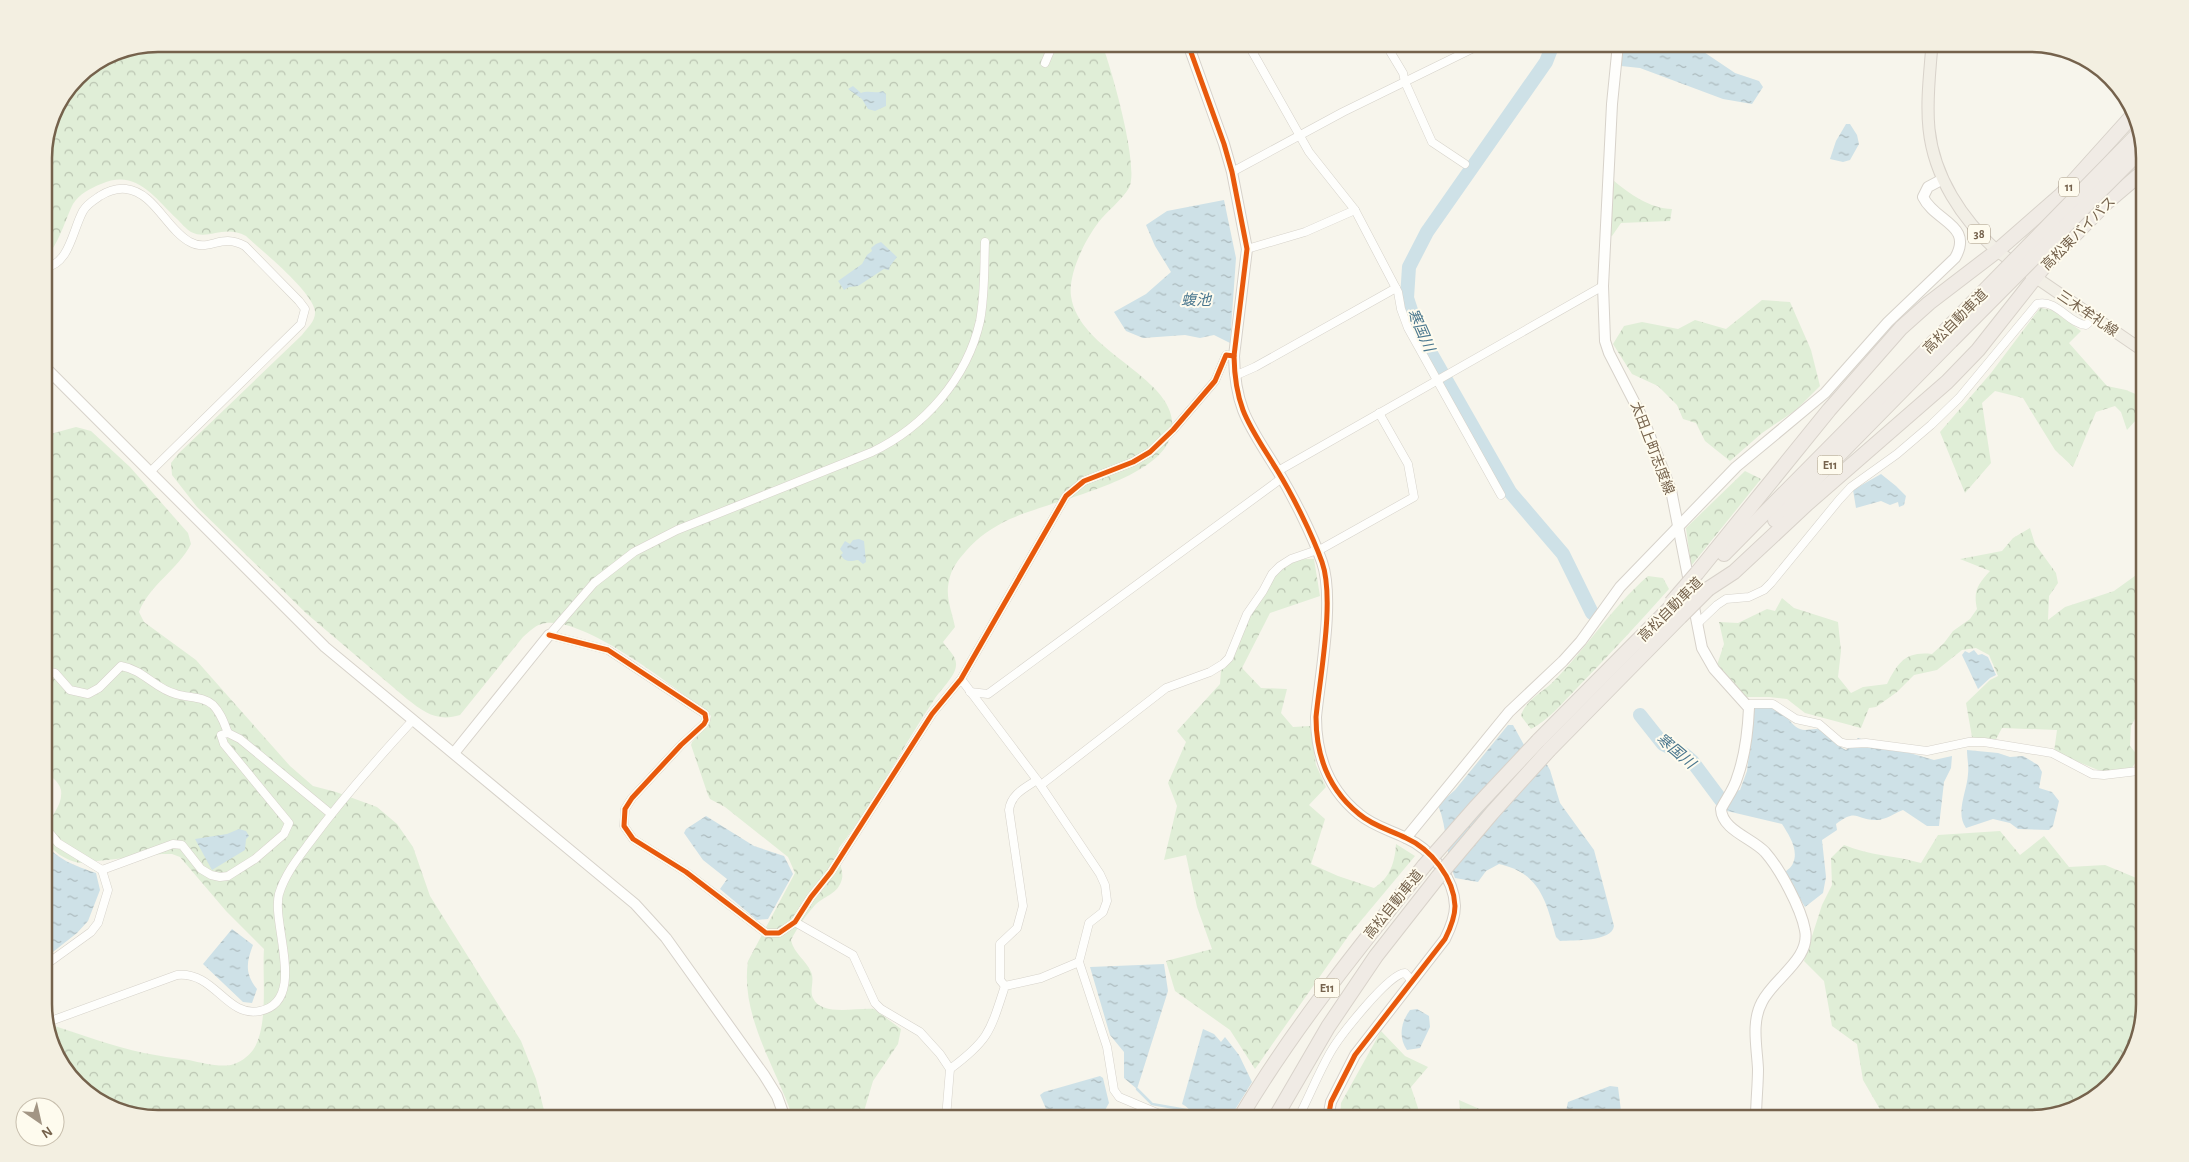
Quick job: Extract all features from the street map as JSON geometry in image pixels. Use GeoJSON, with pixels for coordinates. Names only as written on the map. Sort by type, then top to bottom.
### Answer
{"type":"FeatureCollection","features":[{"type":"Feature","properties":{"kind":"highway","name":"11"},"geometry":{"type":"LineString","coordinates":[[1997,250],[2061,195],[2129,119]]}},
{"type":"Feature","properties":{"kind":"highway","name":"高松自動車道"},"geometry":{"type":"LineString","coordinates":[[1947,337],[2134,138]]}},
{"type":"Feature","properties":{"kind":"highway","name":"高松自動車道"},"geometry":{"type":"LineString","coordinates":[[1280,1110],[1328,1027],[1376,956],[1438,877],[1492,813],[1675,608],[1947,337],[2136,155]]}},
{"type":"Feature","properties":{"kind":"highway","name":"高松東バイパス"},"geometry":{"type":"LineString","coordinates":[[1702,580],[1734,572],[1794,515],[1947,382],[1978,350],[2035,277],[2106,203],[2136,178]]}},
{"type":"Feature","properties":{"kind":"highway"},"geometry":{"type":"LineString","coordinates":[[1675,608],[1702,580],[1829,410],[1902,328],[1929,303],[1997,250]]}},
{"type":"Feature","properties":{"kind":"highway","name":"高松自動車道"},"geometry":{"type":"LineString","coordinates":[[1245,1110],[1271,1068],[1330,984],[1424,866],[1538,741],[1640,638],[1675,608]]}},
{"type":"Feature","properties":{"kind":"main road","name":"三木牟礼線"},"geometry":{"type":"LineString","coordinates":[[1931,52],[1928,102],[1929,130],[1943,179],[1963,215],[1981,236],[1997,250],[2136,346]]}},
{"type":"Feature","properties":{"kind":"street"},"geometry":{"type":"LineString","coordinates":[[1045,63],[1050,52]]}},
{"type":"Feature","properties":{"kind":"street"},"geometry":{"type":"LineString","coordinates":[[1191,52],[1232,172],[1247,249],[1234,356],[1234,374],[1243,415],[1280,475],[1322,563],[1327,592],[1316,717],[1316,734],[1320,759],[1333,786],[1348,805],[1372,824],[1419,845],[1434,859],[1452,889],[1455,908],[1452,925],[1445,939],[1355,1055],[1330,1110]]}},
{"type":"Feature","properties":{"kind":"street"},"geometry":{"type":"LineString","coordinates":[[1253,52],[1300,136],[1332,183],[1355,210],[1396,288],[1408,328],[1501,496]]}},
{"type":"Feature","properties":{"kind":"street"},"geometry":{"type":"LineString","coordinates":[[1390,52],[1403,73],[1405,82],[1432,142],[1465,164]]}},
{"type":"Feature","properties":{"kind":"street"},"geometry":{"type":"LineString","coordinates":[[1232,172],[1466,52]]}},
{"type":"Feature","properties":{"kind":"street","name":"太田上町志度線"},"geometry":{"type":"LineString","coordinates":[[1617,52],[1612,104],[1603,286],[1605,341],[1609,354],[1644,421],[1671,490],[1702,648],[1714,669],[1746,704]]}},
{"type":"Feature","properties":{"kind":"street"},"geometry":{"type":"LineString","coordinates":[[1406,838],[1509,712],[1563,661],[1620,587],[1736,467],[1825,393],[1888,322],[1955,258],[1961,248],[1960,235],[1952,226],[1928,207],[1923,197],[1928,187],[1943,179]]}},
{"type":"Feature","properties":{"kind":"street"},"geometry":{"type":"LineString","coordinates":[[53,266],[64,257],[84,210],[92,201],[116,189],[128,189],[139,194],[188,241],[204,246],[224,240],[234,240],[245,246],[305,309],[301,324],[150,472]]}},
{"type":"Feature","properties":{"kind":"street"},"geometry":{"type":"LineString","coordinates":[[1247,249],[1305,232],[1355,210]]}},
{"type":"Feature","properties":{"kind":"street"},"geometry":{"type":"LineString","coordinates":[[454,753],[549,635],[594,583],[634,552],[678,530],[872,452],[899,437],[924,417],[954,380],[975,338],[982,307],[985,242]]}},
{"type":"Feature","properties":{"kind":"street"},"geometry":{"type":"LineString","coordinates":[[970,692],[988,694],[1280,475],[1379,413],[1603,286]]}},
{"type":"Feature","properties":{"kind":"street"},"geometry":{"type":"LineString","coordinates":[[1234,374],[1239,374],[1255,367],[1396,288]]}},
{"type":"Feature","properties":{"kind":"street"},"geometry":{"type":"LineString","coordinates":[[1697,624],[1717,604],[1726,600],[1749,597],[1764,590],[1851,487],[1897,454],[1931,426],[1959,398],[2037,304],[2051,303],[2079,324],[2086,324],[2095,317]]}},
{"type":"Feature","properties":{"kind":"street"},"geometry":{"type":"LineString","coordinates":[[549,635],[608,650],[703,712],[706,717],[704,724],[681,745],[632,798],[623,817],[624,826],[633,839],[686,872],[766,934],[779,933],[795,922],[811,897],[831,872],[932,714],[961,679],[1066,496],[1084,481],[1133,462],[1150,452],[1173,430],[1215,381],[1226,355],[1234,356]]}},
{"type":"Feature","properties":{"kind":"street"},"geometry":{"type":"LineString","coordinates":[[53,375],[302,625],[635,904],[666,938],[764,1075],[777,1096],[783,1110]]}},
{"type":"Feature","properties":{"kind":"street"},"geometry":{"type":"LineString","coordinates":[[1005,986],[1000,980],[1000,944],[1017,928],[1023,906],[1009,810],[1010,802],[1020,792],[1039,782],[1166,688],[1210,672],[1223,664],[1232,652],[1247,614],[1272,574],[1290,559],[1317,550],[1414,497],[1408,464],[1379,413]]}},
{"type":"Feature","properties":{"kind":"street"},"geometry":{"type":"LineString","coordinates":[[53,673],[70,690],[88,694],[99,688],[121,666],[132,668],[168,691],[196,697],[212,704],[223,719],[228,733]]}},
{"type":"Feature","properties":{"kind":"street"},"geometry":{"type":"LineString","coordinates":[[961,679],[1039,782],[1089,856],[1105,885],[1107,901],[1103,912],[1089,923],[1079,962],[1107,1047],[1114,1090],[1119,1097],[1150,1110]]}},
{"type":"Feature","properties":{"kind":"street"},"geometry":{"type":"LineString","coordinates":[[1746,704],[1773,704],[1796,719],[1819,724],[1840,742],[1847,744],[1866,743],[1928,751],[1969,742],[1984,742],[2052,753],[2092,774],[2104,775],[2136,771]]}},
{"type":"Feature","properties":{"kind":"street"},"geometry":{"type":"LineString","coordinates":[[1746,704],[1749,708],[1748,729],[1737,780],[1721,809],[1724,821],[1766,853],[1797,906],[1805,931],[1805,943],[1801,953],[1769,990],[1762,1002],[1756,1020],[1758,1067],[1756,1110]]}},
{"type":"Feature","properties":{"kind":"street"},"geometry":{"type":"LineString","coordinates":[[54,1020],[177,975],[187,974],[204,980],[240,1009],[250,1012],[269,1008],[282,994],[285,981],[285,962],[278,911],[279,895],[293,865],[331,814],[414,720]]}},
{"type":"Feature","properties":{"kind":"street"},"geometry":{"type":"LineString","coordinates":[[102,870],[172,844],[182,845],[201,868],[211,875],[228,876],[255,859],[284,834],[288,823],[224,744],[221,735],[228,733],[240,739],[331,814]]}},
{"type":"Feature","properties":{"kind":"street"},"geometry":{"type":"LineString","coordinates":[[53,838],[58,844],[102,870],[108,890],[98,923],[91,932],[53,959]]}},
{"type":"Feature","properties":{"kind":"street"},"geometry":{"type":"LineString","coordinates":[[795,922],[853,955],[875,1002],[881,1009],[920,1032],[940,1054],[950,1069],[947,1110]]}},
{"type":"Feature","properties":{"kind":"street"},"geometry":{"type":"LineString","coordinates":[[1005,986],[1041,978],[1079,962]]}},
{"type":"Feature","properties":{"kind":"street"},"geometry":{"type":"LineString","coordinates":[[1302,1110],[1330,1053],[1346,1029],[1399,973],[1405,973],[1412,981]]}},
{"type":"Feature","properties":{"kind":"street"},"geometry":{"type":"LineString","coordinates":[[950,1069],[970,1054],[984,1040],[992,1026],[1005,986]]}},
{"type":"Feature","properties":{"kind":"green space"},"geometry":{"type":"Polygon","coordinates":[[[1105,52],[1112,73],[1128,140],[1131,177],[1129,188],[1098,223],[1088,238],[1078,258],[1072,278],[1071,296],[1078,317],[1093,335],[1150,383],[1164,400],[1172,418],[1170,438],[1160,453],[1144,467],[1123,478],[1027,512],[992,529],[971,546],[958,561],[951,573],[948,593],[955,627],[943,642],[956,662],[953,674],[934,700],[876,794],[839,848],[838,857],[842,878],[839,886],[833,893],[815,905],[791,940],[811,972],[812,995],[817,1004],[840,1010],[874,1009],[901,1029],[898,1044],[873,1081],[864,1110],[790,1110],[761,1041],[749,1002],[748,961],[795,873],[788,857],[725,807],[710,799],[691,745],[710,722],[711,716],[708,712],[607,643],[564,625],[546,623],[536,626],[523,637],[460,715],[438,717],[426,712],[407,699],[307,614],[197,507],[172,475],[171,463],[179,453],[302,335],[313,321],[315,311],[305,293],[296,282],[246,236],[230,232],[204,235],[191,232],[152,194],[134,182],[113,180],[89,189],[78,197],[73,204],[53,248],[53,144],[63,111],[83,83],[99,70],[124,58],[144,53],[1105,52]]]}},
{"type":"Feature","properties":{"kind":"green space"},"geometry":{"type":"Polygon","coordinates":[[[1613,180],[1633,195],[1648,203],[1672,209],[1670,221],[1621,223],[1612,236],[1609,235],[1613,180]]]}},
{"type":"Feature","properties":{"kind":"green space"},"geometry":{"type":"Polygon","coordinates":[[[1762,300],[1790,302],[1811,350],[1820,386],[1796,410],[1762,433],[1730,461],[1705,441],[1696,423],[1683,419],[1677,405],[1658,386],[1632,374],[1613,344],[1624,326],[1642,322],[1678,329],[1695,320],[1726,329],[1762,300]]]}},
{"type":"Feature","properties":{"kind":"green space"},"geometry":{"type":"Polygon","coordinates":[[[2040,308],[2052,310],[2081,331],[2069,343],[2107,386],[2136,394],[2136,420],[2127,430],[2121,412],[2115,406],[2096,412],[2073,467],[2055,450],[2023,398],[1995,391],[1982,403],[1991,463],[1965,493],[1940,432],[1991,373],[2040,308]]]}},
{"type":"Feature","properties":{"kind":"green space"},"geometry":{"type":"Polygon","coordinates":[[[76,427],[91,431],[130,467],[188,533],[191,544],[179,562],[156,585],[139,612],[144,622],[196,660],[290,766],[313,786],[377,807],[397,824],[413,847],[430,896],[521,1041],[536,1079],[544,1110],[144,1109],[111,1099],[99,1092],[70,1063],[63,1051],[56,1026],[108,1043],[161,1056],[215,1065],[231,1065],[243,1059],[253,1050],[261,1028],[264,1001],[264,949],[226,911],[180,857],[172,854],[162,854],[79,863],[67,859],[53,849],[53,816],[59,805],[61,795],[61,790],[53,778],[54,433],[76,427]]]}},
{"type":"Feature","properties":{"kind":"green space"},"geometry":{"type":"Polygon","coordinates":[[[1745,471],[1761,479],[1691,566],[1686,528],[1745,471]]]}},
{"type":"Feature","properties":{"kind":"green space"},"geometry":{"type":"Polygon","coordinates":[[[2030,528],[2035,544],[2056,573],[2058,583],[2049,596],[2048,620],[2065,607],[2114,591],[2136,575],[2136,717],[2131,726],[2130,746],[2136,753],[2136,762],[2132,768],[2103,772],[2054,752],[2057,730],[2002,728],[1995,741],[1972,737],[1966,703],[1990,680],[1998,676],[1989,655],[1976,648],[1962,650],[1937,670],[1914,675],[1897,692],[1876,707],[1869,708],[1861,728],[1805,713],[1787,699],[1744,697],[1717,665],[1724,644],[1719,622],[1738,623],[1767,609],[1775,611],[1782,598],[1794,608],[1838,622],[1841,651],[1838,677],[1851,693],[1863,687],[1887,684],[1899,664],[1909,656],[1932,654],[1953,631],[1970,619],[1977,609],[1976,592],[1982,580],[1990,571],[1960,559],[2002,551],[2013,538],[2030,528]]]}},
{"type":"Feature","properties":{"kind":"green space"},"geometry":{"type":"Polygon","coordinates":[[[1314,559],[1320,596],[1270,613],[1242,668],[1261,688],[1287,689],[1281,713],[1293,727],[1310,726],[1316,765],[1326,787],[1309,805],[1325,819],[1311,864],[1338,876],[1374,888],[1391,869],[1396,844],[1415,856],[1349,935],[1255,1069],[1230,1030],[1175,991],[1166,961],[1212,949],[1197,907],[1186,855],[1164,860],[1177,806],[1168,783],[1186,742],[1177,731],[1220,684],[1221,670],[1230,658],[1261,594],[1270,580],[1281,569],[1297,560],[1314,559]]]}},
{"type":"Feature","properties":{"kind":"green space"},"geometry":{"type":"Polygon","coordinates":[[[1648,576],[1663,578],[1669,589],[1556,710],[1531,729],[1521,716],[1526,706],[1552,683],[1622,601],[1648,576]]]}},
{"type":"Feature","properties":{"kind":"green space"},"geometry":{"type":"Polygon","coordinates":[[[2000,831],[2020,855],[2044,836],[2069,867],[2105,865],[2136,878],[2136,1018],[2126,1051],[2119,1063],[2090,1092],[2058,1106],[2045,1109],[1880,1110],[1863,1080],[1857,1044],[1832,1026],[1824,981],[1804,961],[1822,905],[1832,885],[1831,858],[1844,845],[1854,849],[1921,863],[1938,835],[2000,831]]]}},
{"type":"Feature","properties":{"kind":"green space"},"geometry":{"type":"Polygon","coordinates":[[[1381,1031],[1405,1056],[1428,1067],[1411,1087],[1418,1110],[1341,1110],[1341,1103],[1381,1031]]]}},
{"type":"Feature","properties":{"kind":"green space"},"geometry":{"type":"Polygon","coordinates":[[[1459,1100],[1482,1110],[1460,1110],[1459,1100]]]}},
{"type":"Feature","properties":{"kind":"water"},"geometry":{"type":"Polygon","coordinates":[[[1622,52],[1704,52],[1735,73],[1759,81],[1763,87],[1752,104],[1723,99],[1640,68],[1621,66],[1622,52]]]}},
{"type":"Feature","properties":{"kind":"water"},"geometry":{"type":"Polygon","coordinates":[[[853,86],[861,93],[883,91],[886,94],[886,106],[875,111],[868,109],[862,99],[848,89],[853,86]]]}},
{"type":"Feature","properties":{"kind":"water"},"geometry":{"type":"Polygon","coordinates":[[[1846,124],[1850,124],[1857,135],[1859,144],[1850,160],[1843,162],[1830,159],[1836,141],[1846,124]]]}},
{"type":"Feature","properties":{"kind":"water","name":"蝮池"},"geometry":{"type":"Polygon","coordinates":[[[1224,200],[1236,258],[1230,343],[1214,335],[1200,338],[1185,335],[1143,338],[1126,331],[1114,312],[1146,294],[1171,272],[1155,246],[1146,225],[1167,211],[1224,200]]]}},
{"type":"Feature","properties":{"kind":"water"},"geometry":{"type":"Polygon","coordinates":[[[881,242],[897,257],[889,270],[884,269],[858,286],[849,287],[844,290],[838,281],[862,264],[867,255],[872,251],[871,248],[881,242]]]}},
{"type":"Feature","properties":{"kind":"water"},"geometry":{"type":"Polygon","coordinates":[[[1881,474],[1906,496],[1904,505],[1899,507],[1898,502],[1890,505],[1881,501],[1856,508],[1853,490],[1881,474]]]}},
{"type":"Feature","properties":{"kind":"water"},"geometry":{"type":"Polygon","coordinates":[[[859,539],[864,541],[866,562],[863,564],[858,560],[848,561],[844,559],[840,549],[845,541],[850,544],[853,540],[859,539]]]}},
{"type":"Feature","properties":{"kind":"water"},"geometry":{"type":"Polygon","coordinates":[[[1974,650],[1978,655],[1982,654],[1988,657],[1996,675],[1978,689],[1962,655],[1965,651],[1969,653],[1974,650]]]}},
{"type":"Feature","properties":{"kind":"water"},"geometry":{"type":"Polygon","coordinates":[[[1755,704],[1779,707],[1797,728],[1821,730],[1846,750],[1858,738],[1934,760],[1952,756],[1951,768],[1944,782],[1939,826],[1927,826],[1903,810],[1880,820],[1870,820],[1857,816],[1849,816],[1843,819],[1836,824],[1837,830],[1822,840],[1826,877],[1823,893],[1805,907],[1784,873],[1791,867],[1795,853],[1788,833],[1782,824],[1727,811],[1724,807],[1731,792],[1740,790],[1747,771],[1755,704]]]}},
{"type":"Feature","properties":{"kind":"water"},"geometry":{"type":"Polygon","coordinates":[[[1508,725],[1513,725],[1524,745],[1545,761],[1550,770],[1560,803],[1594,850],[1614,926],[1607,935],[1600,938],[1560,941],[1556,937],[1549,912],[1539,890],[1524,874],[1513,868],[1499,864],[1486,871],[1478,882],[1455,878],[1438,805],[1455,790],[1508,725]]]}},
{"type":"Feature","properties":{"kind":"water"},"geometry":{"type":"Polygon","coordinates":[[[1967,750],[1998,753],[2010,757],[2023,756],[2038,765],[2042,772],[2039,788],[2052,792],[2059,801],[2053,826],[2049,830],[2018,829],[2010,823],[1993,819],[1966,828],[1963,822],[1962,802],[1968,774],[1967,750]]]}},
{"type":"Feature","properties":{"kind":"water"},"geometry":{"type":"Polygon","coordinates":[[[706,816],[754,846],[784,856],[793,874],[768,919],[757,920],[720,889],[727,879],[703,860],[684,833],[686,829],[706,816]]]}},
{"type":"Feature","properties":{"kind":"water"},"geometry":{"type":"Polygon","coordinates":[[[239,829],[246,831],[249,836],[246,839],[245,850],[212,870],[195,839],[227,834],[239,829]]]}},
{"type":"Feature","properties":{"kind":"water"},"geometry":{"type":"Polygon","coordinates":[[[53,851],[74,865],[96,873],[100,890],[88,921],[77,933],[53,952],[53,851]]]}},
{"type":"Feature","properties":{"kind":"water"},"geometry":{"type":"Polygon","coordinates":[[[232,929],[253,945],[248,968],[250,978],[257,989],[252,1003],[243,1002],[203,964],[232,929]]]}},
{"type":"Feature","properties":{"kind":"water"},"geometry":{"type":"Polygon","coordinates":[[[1164,964],[1168,991],[1137,1089],[1124,1078],[1124,1052],[1110,1035],[1090,967],[1164,964]]]}},
{"type":"Feature","properties":{"kind":"water"},"geometry":{"type":"Polygon","coordinates":[[[1417,1009],[1429,1016],[1430,1027],[1420,1048],[1407,1050],[1402,1040],[1404,1019],[1410,1010],[1417,1009]]]}},
{"type":"Feature","properties":{"kind":"water"},"geometry":{"type":"Polygon","coordinates":[[[1203,1029],[1214,1034],[1221,1042],[1225,1037],[1239,1055],[1252,1082],[1235,1110],[1189,1110],[1182,1104],[1203,1029]]]}},
{"type":"Feature","properties":{"kind":"water"},"geometry":{"type":"Polygon","coordinates":[[[1100,1076],[1103,1078],[1109,1103],[1105,1110],[1047,1110],[1040,1095],[1044,1092],[1100,1076]]]}},
{"type":"Feature","properties":{"kind":"water"},"geometry":{"type":"Polygon","coordinates":[[[1610,1086],[1618,1087],[1621,1110],[1566,1110],[1568,1102],[1610,1086]]]}},
{"type":"Feature","properties":{"kind":"waterway","name":"寒国川"},"geometry":{"type":"LineString","coordinates":[[1550,52],[1546,62],[1427,232],[1409,267],[1407,298],[1417,329],[1510,492],[1563,554],[1592,613]]}},
{"type":"Feature","properties":{"kind":"waterway","name":"寒国川"},"geometry":{"type":"LineString","coordinates":[[1640,715],[1663,744],[1685,755],[1692,761],[1721,800],[1734,804]]}},
{"type":"Feature","properties":{"kind":"waterway"},"geometry":{"type":"LineString","coordinates":[[1137,1089],[1152,1104],[1186,1110]]}},
{"type":"Feature","properties":{"kind":"cycle path"},"geometry":{"type":"LineString","coordinates":[[1191,52],[1224,144],[1232,172],[1247,249],[1234,356],[1237,391],[1252,430],[1283,480],[1308,527],[1322,562],[1326,578],[1327,616],[1316,717],[1321,758],[1339,794],[1348,804],[1370,822],[1406,838],[1424,849],[1446,875],[1454,895],[1454,915],[1445,939],[1355,1055],[1331,1102],[1330,1110]]}},
{"type":"Feature","properties":{"kind":"cycle path"},"geometry":{"type":"LineString","coordinates":[[549,635],[608,650],[705,714],[706,720],[704,724],[681,745],[632,798],[625,809],[624,826],[633,839],[686,872],[766,933],[779,933],[795,922],[811,897],[831,872],[932,714],[961,679],[1066,496],[1084,481],[1133,462],[1150,452],[1173,430],[1215,381],[1226,355],[1234,356]]}}]}
